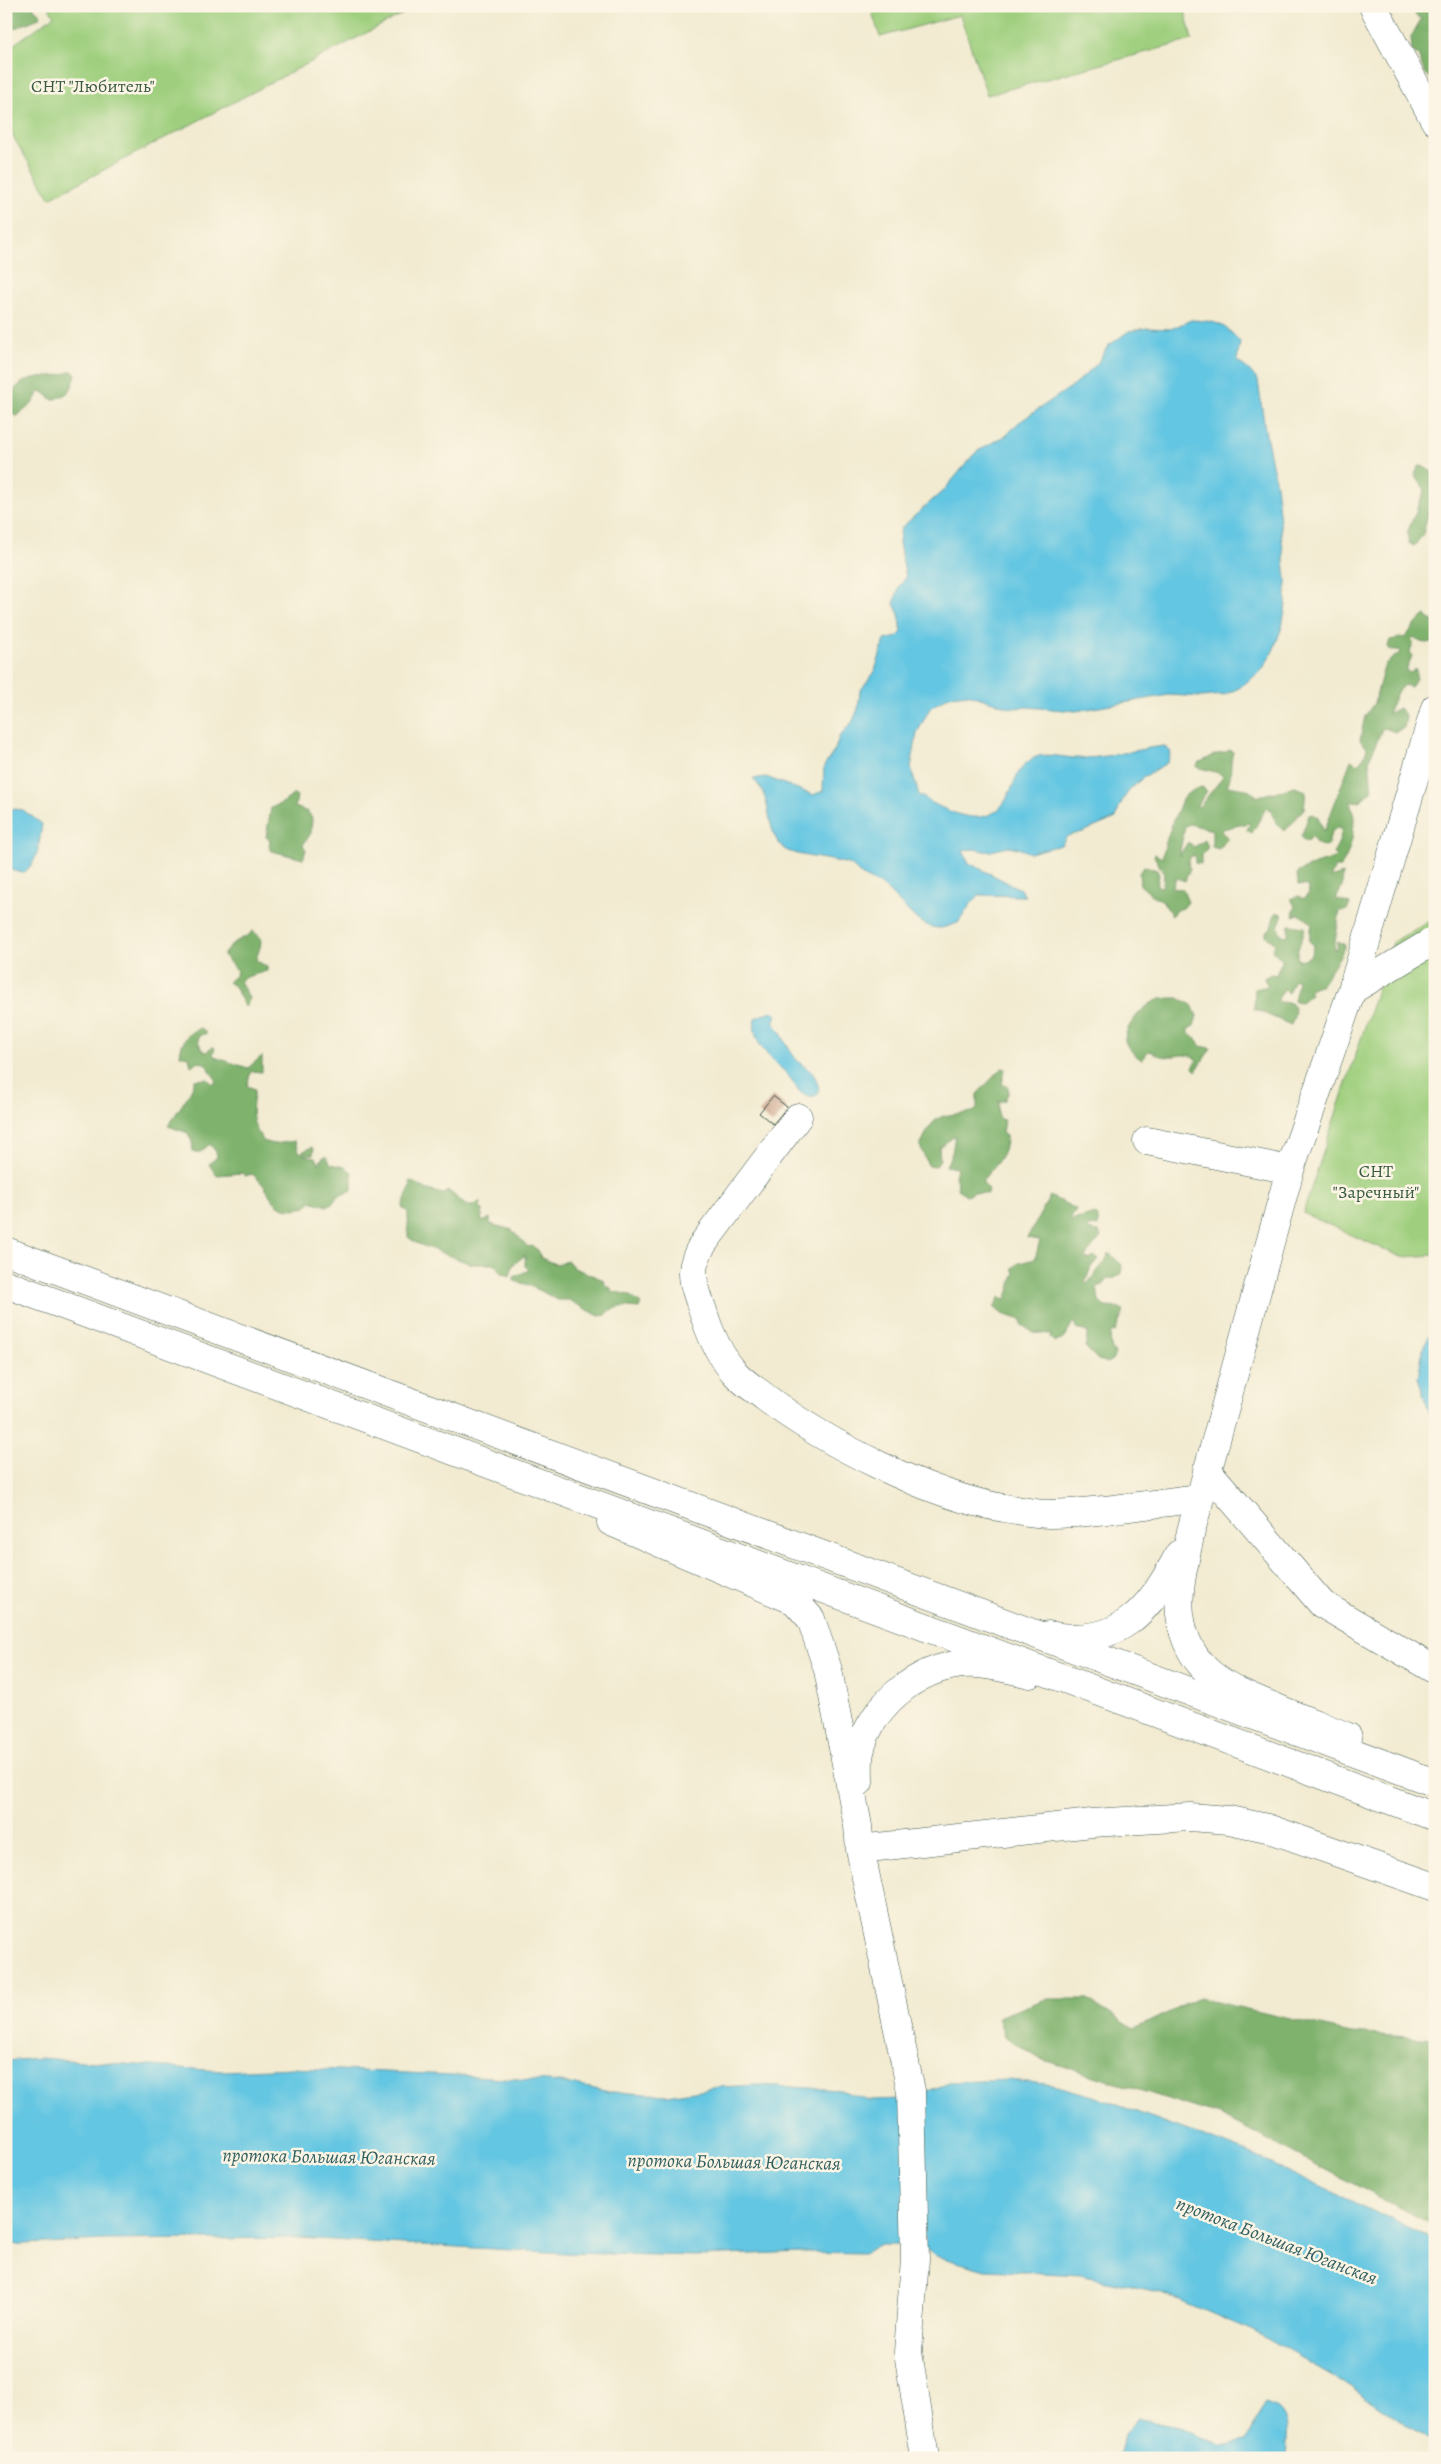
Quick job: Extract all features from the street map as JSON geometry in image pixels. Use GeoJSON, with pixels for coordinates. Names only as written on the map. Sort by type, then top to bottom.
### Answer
{"type":"FeatureCollection","features":[{"type":"Feature","properties":{"kind":"main road"},"geometry":{"type":"LineString","coordinates":[[1374,6],[1435,121]]}},
{"type":"Feature","properties":{"kind":"main road"},"geometry":{"type":"LineString","coordinates":[[1435,708],[1352,990],[1290,1170],[1191,1531],[1181,1583],[1180,1612],[1184,1634],[1201,1666],[1226,1687],[1395,1756],[1435,1778]]}},
{"type":"Feature","properties":{"kind":"main road"},"geometry":{"type":"LineString","coordinates":[[1352,990],[1435,940]]}},
{"type":"Feature","properties":{"kind":"main road"},"geometry":{"type":"LineString","coordinates":[[798,1117],[705,1241],[693,1262],[694,1288],[708,1330],[725,1361],[737,1376],[777,1406],[828,1438],[908,1478],[954,1496],[1002,1508],[1048,1514],[1200,1498]]}},
{"type":"Feature","properties":{"kind":"main road"},"geometry":{"type":"LineString","coordinates":[[1147,1141],[1290,1170]]}},
{"type":"Feature","properties":{"kind":"main road"},"geometry":{"type":"LineString","coordinates":[[6,1251],[1435,1783]]}},
{"type":"Feature","properties":{"kind":"main road"},"geometry":{"type":"LineString","coordinates":[[6,1284],[1435,1817]]}},
{"type":"Feature","properties":{"kind":"main road"},"geometry":{"type":"LineString","coordinates":[[450,1449],[691,1558],[795,1601],[810,1618],[828,1670],[859,1838],[911,2090],[916,2259],[908,2352],[925,2458]]}},
{"type":"Feature","properties":{"kind":"main road"},"geometry":{"type":"LineString","coordinates":[[1207,1470],[1322,1604],[1435,1670]]}},
{"type":"Feature","properties":{"kind":"main road"},"geometry":{"type":"LineString","coordinates":[[1020,1629],[1061,1638],[1075,1638],[1090,1637],[1118,1628],[1135,1617],[1162,1587],[1191,1531]]}},
{"type":"Feature","properties":{"kind":"main road"},"geometry":{"type":"LineString","coordinates":[[859,1838],[860,1752],[871,1726],[882,1710],[910,1682],[933,1670],[959,1664],[976,1664],[1076,1682]]}},
{"type":"Feature","properties":{"kind":"main road"},"geometry":{"type":"LineString","coordinates":[[859,1838],[1190,1817],[1229,1820],[1267,1828],[1435,1887]]}},
{"type":"Feature","properties":{"kind":"green space"},"geometry":{"type":"Polygon","coordinates":[[[6,6],[34,6],[34,9],[41,14],[39,18],[11,30],[6,35],[6,6]]]}},
{"type":"Feature","properties":{"kind":"green space","name":"СНТ \"Любитель\""},"geometry":{"type":"Polygon","coordinates":[[[48,6],[418,6],[50,198],[6,125],[6,50],[54,16],[48,6]]]}},
{"type":"Feature","properties":{"kind":"green space"},"geometry":{"type":"Polygon","coordinates":[[[870,6],[1184,6],[1192,40],[987,95],[960,15],[880,37],[870,6]]]}},
{"type":"Feature","properties":{"kind":"green space"},"geometry":{"type":"Polygon","coordinates":[[[1413,6],[1435,6],[1435,83],[1425,74],[1418,55],[1412,51],[1411,37],[1421,19],[1416,16],[1413,6]]]}},
{"type":"Feature","properties":{"kind":"green space"},"geometry":{"type":"Polygon","coordinates":[[[72,371],[76,374],[67,393],[53,400],[43,392],[39,392],[32,404],[16,417],[12,413],[10,395],[24,381],[72,371]]]}},
{"type":"Feature","properties":{"kind":"green space"},"geometry":{"type":"Polygon","coordinates":[[[1422,466],[1432,472],[1434,477],[1432,482],[1435,484],[1435,506],[1430,506],[1423,534],[1414,546],[1409,543],[1407,533],[1425,490],[1415,475],[1418,467],[1422,466]]]}},
{"type":"Feature","properties":{"kind":"green space"},"geometry":{"type":"Polygon","coordinates":[[[1425,615],[1433,622],[1435,617],[1435,641],[1423,643],[1414,637],[1411,639],[1413,643],[1410,651],[1412,656],[1406,671],[1410,673],[1416,669],[1416,678],[1411,687],[1404,685],[1397,692],[1388,714],[1399,708],[1406,716],[1404,728],[1395,732],[1385,728],[1382,729],[1369,760],[1372,790],[1360,801],[1351,802],[1354,818],[1351,844],[1340,867],[1335,867],[1330,878],[1343,874],[1342,887],[1336,899],[1350,904],[1347,910],[1340,911],[1334,949],[1337,948],[1338,941],[1345,945],[1321,986],[1315,986],[1309,990],[1311,994],[1301,1002],[1294,1001],[1298,981],[1294,979],[1288,993],[1284,989],[1278,999],[1279,1002],[1291,1003],[1294,1008],[1295,1014],[1291,1025],[1254,1009],[1255,989],[1268,986],[1264,978],[1271,974],[1276,975],[1282,960],[1272,950],[1275,944],[1266,936],[1266,932],[1271,928],[1275,913],[1280,913],[1282,916],[1278,927],[1280,933],[1285,936],[1288,935],[1289,925],[1305,927],[1297,960],[1309,957],[1312,952],[1314,945],[1309,941],[1312,923],[1299,914],[1293,916],[1295,906],[1291,899],[1299,896],[1303,899],[1309,893],[1307,886],[1298,885],[1297,873],[1337,856],[1333,853],[1340,840],[1342,828],[1338,827],[1331,832],[1328,845],[1324,847],[1316,843],[1312,836],[1308,841],[1304,841],[1301,837],[1309,815],[1313,814],[1318,817],[1324,832],[1351,760],[1357,764],[1365,755],[1367,748],[1360,740],[1365,716],[1374,703],[1385,664],[1400,653],[1399,650],[1390,650],[1388,646],[1390,640],[1406,637],[1425,615]]]}},
{"type":"Feature","properties":{"kind":"green space"},"geometry":{"type":"Polygon","coordinates":[[[1230,750],[1233,752],[1227,786],[1246,789],[1256,795],[1255,797],[1295,787],[1306,791],[1304,809],[1285,831],[1276,823],[1272,811],[1266,808],[1252,833],[1247,830],[1250,824],[1248,823],[1223,829],[1221,831],[1228,838],[1219,849],[1212,847],[1212,830],[1190,824],[1185,826],[1179,856],[1188,842],[1194,847],[1205,840],[1208,847],[1201,856],[1201,864],[1195,863],[1195,855],[1190,857],[1188,865],[1190,868],[1185,881],[1176,878],[1172,888],[1183,889],[1188,902],[1183,908],[1176,910],[1172,916],[1162,900],[1154,897],[1140,885],[1139,873],[1144,866],[1157,870],[1159,875],[1157,886],[1163,885],[1164,874],[1154,856],[1155,854],[1162,858],[1173,821],[1183,798],[1193,790],[1202,787],[1207,791],[1196,807],[1199,807],[1223,777],[1219,773],[1196,767],[1199,762],[1230,750]]]}},
{"type":"Feature","properties":{"kind":"green space"},"geometry":{"type":"Polygon","coordinates":[[[294,794],[297,796],[295,807],[308,812],[312,818],[311,833],[303,845],[306,850],[303,859],[272,851],[269,847],[270,840],[266,837],[271,808],[284,802],[294,794]]]}},
{"type":"Feature","properties":{"kind":"green space","name":"СНТ \"Заречный\""},"geometry":{"type":"Polygon","coordinates":[[[1435,918],[1435,1255],[1401,1257],[1303,1213],[1393,942],[1435,918]]]}},
{"type":"Feature","properties":{"kind":"green space"},"geometry":{"type":"Polygon","coordinates":[[[252,931],[261,940],[256,960],[267,967],[267,971],[246,977],[240,981],[249,998],[245,1007],[235,987],[228,982],[236,975],[237,971],[223,955],[233,943],[249,935],[252,931]]]}},
{"type":"Feature","properties":{"kind":"green space"},"geometry":{"type":"Polygon","coordinates":[[[1166,998],[1178,998],[1192,1005],[1197,1016],[1194,1026],[1188,1029],[1188,1032],[1198,1041],[1200,1046],[1211,1048],[1196,1071],[1193,1068],[1197,1060],[1191,1056],[1170,1057],[1158,1055],[1151,1051],[1147,1052],[1142,1060],[1131,1051],[1125,1042],[1126,1033],[1133,1020],[1150,1004],[1166,998]]]}},
{"type":"Feature","properties":{"kind":"green space"},"geometry":{"type":"Polygon","coordinates":[[[201,1028],[207,1033],[199,1036],[198,1041],[203,1051],[206,1052],[212,1047],[215,1048],[213,1054],[217,1058],[248,1068],[262,1056],[262,1072],[251,1071],[247,1086],[255,1089],[253,1116],[256,1128],[263,1141],[274,1144],[295,1141],[300,1153],[312,1147],[314,1149],[313,1154],[303,1155],[316,1157],[319,1164],[322,1158],[326,1156],[331,1164],[345,1167],[352,1172],[352,1190],[337,1197],[332,1204],[327,1206],[311,1201],[306,1207],[284,1208],[273,1200],[265,1187],[252,1174],[245,1176],[243,1173],[216,1175],[209,1164],[217,1157],[210,1144],[200,1152],[193,1152],[192,1142],[188,1133],[168,1126],[187,1098],[195,1080],[207,1079],[213,1084],[217,1081],[205,1063],[197,1062],[191,1066],[189,1057],[180,1055],[182,1046],[189,1034],[201,1028]]]}},
{"type":"Feature","properties":{"kind":"green space"},"geometry":{"type":"Polygon","coordinates":[[[1002,1068],[1005,1069],[1002,1084],[1008,1087],[1009,1092],[1004,1101],[999,1101],[998,1114],[1000,1119],[1004,1120],[1002,1133],[1006,1136],[1006,1143],[999,1160],[982,1181],[988,1189],[987,1194],[974,1192],[968,1196],[957,1189],[958,1184],[955,1177],[957,1168],[946,1166],[952,1153],[955,1136],[939,1147],[940,1159],[936,1166],[928,1165],[920,1146],[930,1127],[939,1118],[952,1114],[973,1112],[977,1109],[977,1094],[1002,1068]]]}},
{"type":"Feature","properties":{"kind":"green space"},"geometry":{"type":"Polygon","coordinates":[[[410,1181],[428,1190],[443,1194],[448,1191],[467,1205],[475,1205],[480,1201],[480,1209],[483,1210],[481,1221],[490,1218],[490,1224],[512,1230],[528,1247],[532,1246],[538,1250],[541,1258],[556,1264],[568,1261],[574,1268],[604,1280],[605,1285],[611,1288],[611,1291],[629,1295],[641,1304],[639,1308],[617,1308],[606,1315],[599,1316],[569,1300],[558,1300],[529,1285],[514,1281],[514,1277],[529,1270],[525,1266],[525,1255],[513,1265],[510,1276],[501,1273],[497,1266],[493,1264],[471,1264],[416,1243],[408,1237],[408,1212],[402,1207],[411,1185],[410,1181]]]}},
{"type":"Feature","properties":{"kind":"green space"},"geometry":{"type":"Polygon","coordinates":[[[1050,1196],[1076,1209],[1070,1221],[1095,1214],[1098,1217],[1098,1226],[1088,1227],[1087,1230],[1099,1232],[1101,1237],[1084,1258],[1090,1259],[1093,1256],[1098,1259],[1091,1267],[1085,1283],[1087,1284],[1105,1262],[1109,1253],[1122,1265],[1121,1275],[1108,1278],[1103,1285],[1097,1287],[1099,1302],[1105,1307],[1120,1308],[1124,1311],[1115,1332],[1111,1333],[1112,1351],[1115,1353],[1113,1359],[1107,1363],[1098,1360],[1085,1347],[1088,1332],[1076,1329],[1073,1322],[1064,1339],[1055,1342],[1050,1338],[1051,1334],[1034,1333],[1022,1325],[1022,1320],[1002,1314],[994,1307],[1000,1297],[1006,1299],[1015,1273],[1012,1269],[1019,1263],[1035,1259],[1040,1240],[1027,1238],[1050,1196]]]}},
{"type":"Feature","properties":{"kind":"green space"},"geometry":{"type":"Polygon","coordinates":[[[1199,1998],[1351,2033],[1435,2039],[1435,2226],[1222,2116],[1040,2059],[1004,2036],[998,2017],[1046,1999],[1088,1999],[1134,2029],[1199,1998]]]}},
{"type":"Feature","properties":{"kind":"water"},"geometry":{"type":"Polygon","coordinates":[[[1191,320],[1213,322],[1229,331],[1240,342],[1237,361],[1249,370],[1258,381],[1265,430],[1276,484],[1286,579],[1286,604],[1282,627],[1273,651],[1262,670],[1239,688],[1224,695],[1202,697],[1169,695],[1076,711],[1027,707],[1012,708],[968,694],[949,696],[930,708],[917,733],[911,768],[919,795],[954,813],[966,816],[990,815],[1000,808],[1021,769],[1036,757],[1049,755],[1084,758],[1164,746],[1171,752],[1167,763],[1150,773],[1128,792],[1123,799],[1116,818],[1083,832],[1067,836],[1061,845],[1030,853],[1019,848],[1010,847],[987,851],[972,849],[963,851],[969,863],[1020,889],[1025,896],[980,895],[973,901],[958,923],[942,928],[931,927],[916,918],[882,886],[864,877],[852,866],[795,853],[783,848],[773,832],[764,795],[760,786],[753,779],[766,777],[813,795],[823,791],[824,766],[835,750],[839,737],[853,721],[858,709],[860,691],[874,673],[885,640],[897,637],[902,632],[899,614],[894,604],[899,587],[906,577],[899,543],[901,528],[945,489],[976,452],[1007,435],[1018,423],[1074,385],[1097,364],[1108,346],[1129,331],[1147,328],[1171,329],[1191,320]]]}},
{"type":"Feature","properties":{"kind":"water"},"geometry":{"type":"Polygon","coordinates":[[[6,808],[23,810],[42,824],[35,857],[23,873],[6,869],[6,808]]]}},
{"type":"Feature","properties":{"kind":"water"},"geometry":{"type":"Polygon","coordinates":[[[772,1011],[776,1015],[773,1022],[790,1051],[815,1077],[819,1091],[817,1095],[806,1096],[802,1094],[759,1043],[756,1035],[755,1018],[772,1011]]]}},
{"type":"Feature","properties":{"kind":"water"},"geometry":{"type":"Polygon","coordinates":[[[1435,1325],[1435,1429],[1418,1378],[1423,1348],[1435,1325]]]}},
{"type":"Feature","properties":{"kind":"water","name":"протока Большая Юганская"},"geometry":{"type":"Polygon","coordinates":[[[39,2058],[222,2071],[293,2068],[475,2076],[560,2082],[610,2092],[667,2095],[720,2087],[759,2085],[840,2090],[869,2100],[906,2099],[952,2082],[1009,2080],[1054,2085],[1093,2096],[1248,2153],[1435,2240],[1435,2444],[1338,2379],[1253,2331],[1163,2293],[1080,2275],[985,2270],[936,2256],[919,2245],[881,2245],[863,2253],[802,2252],[701,2256],[565,2253],[297,2238],[106,2240],[6,2245],[6,2061],[39,2058]]]}},
{"type":"Feature","properties":{"kind":"water"},"geometry":{"type":"Polygon","coordinates":[[[1266,2402],[1281,2412],[1284,2418],[1287,2432],[1286,2458],[1119,2458],[1124,2434],[1138,2418],[1182,2429],[1222,2446],[1246,2441],[1257,2416],[1266,2402]]]}},
{"type":"Feature","properties":{"kind":"building"},"geometry":{"type":"Polygon","coordinates":[[[773,1096],[787,1107],[773,1124],[759,1113],[773,1096]]]}}]}
